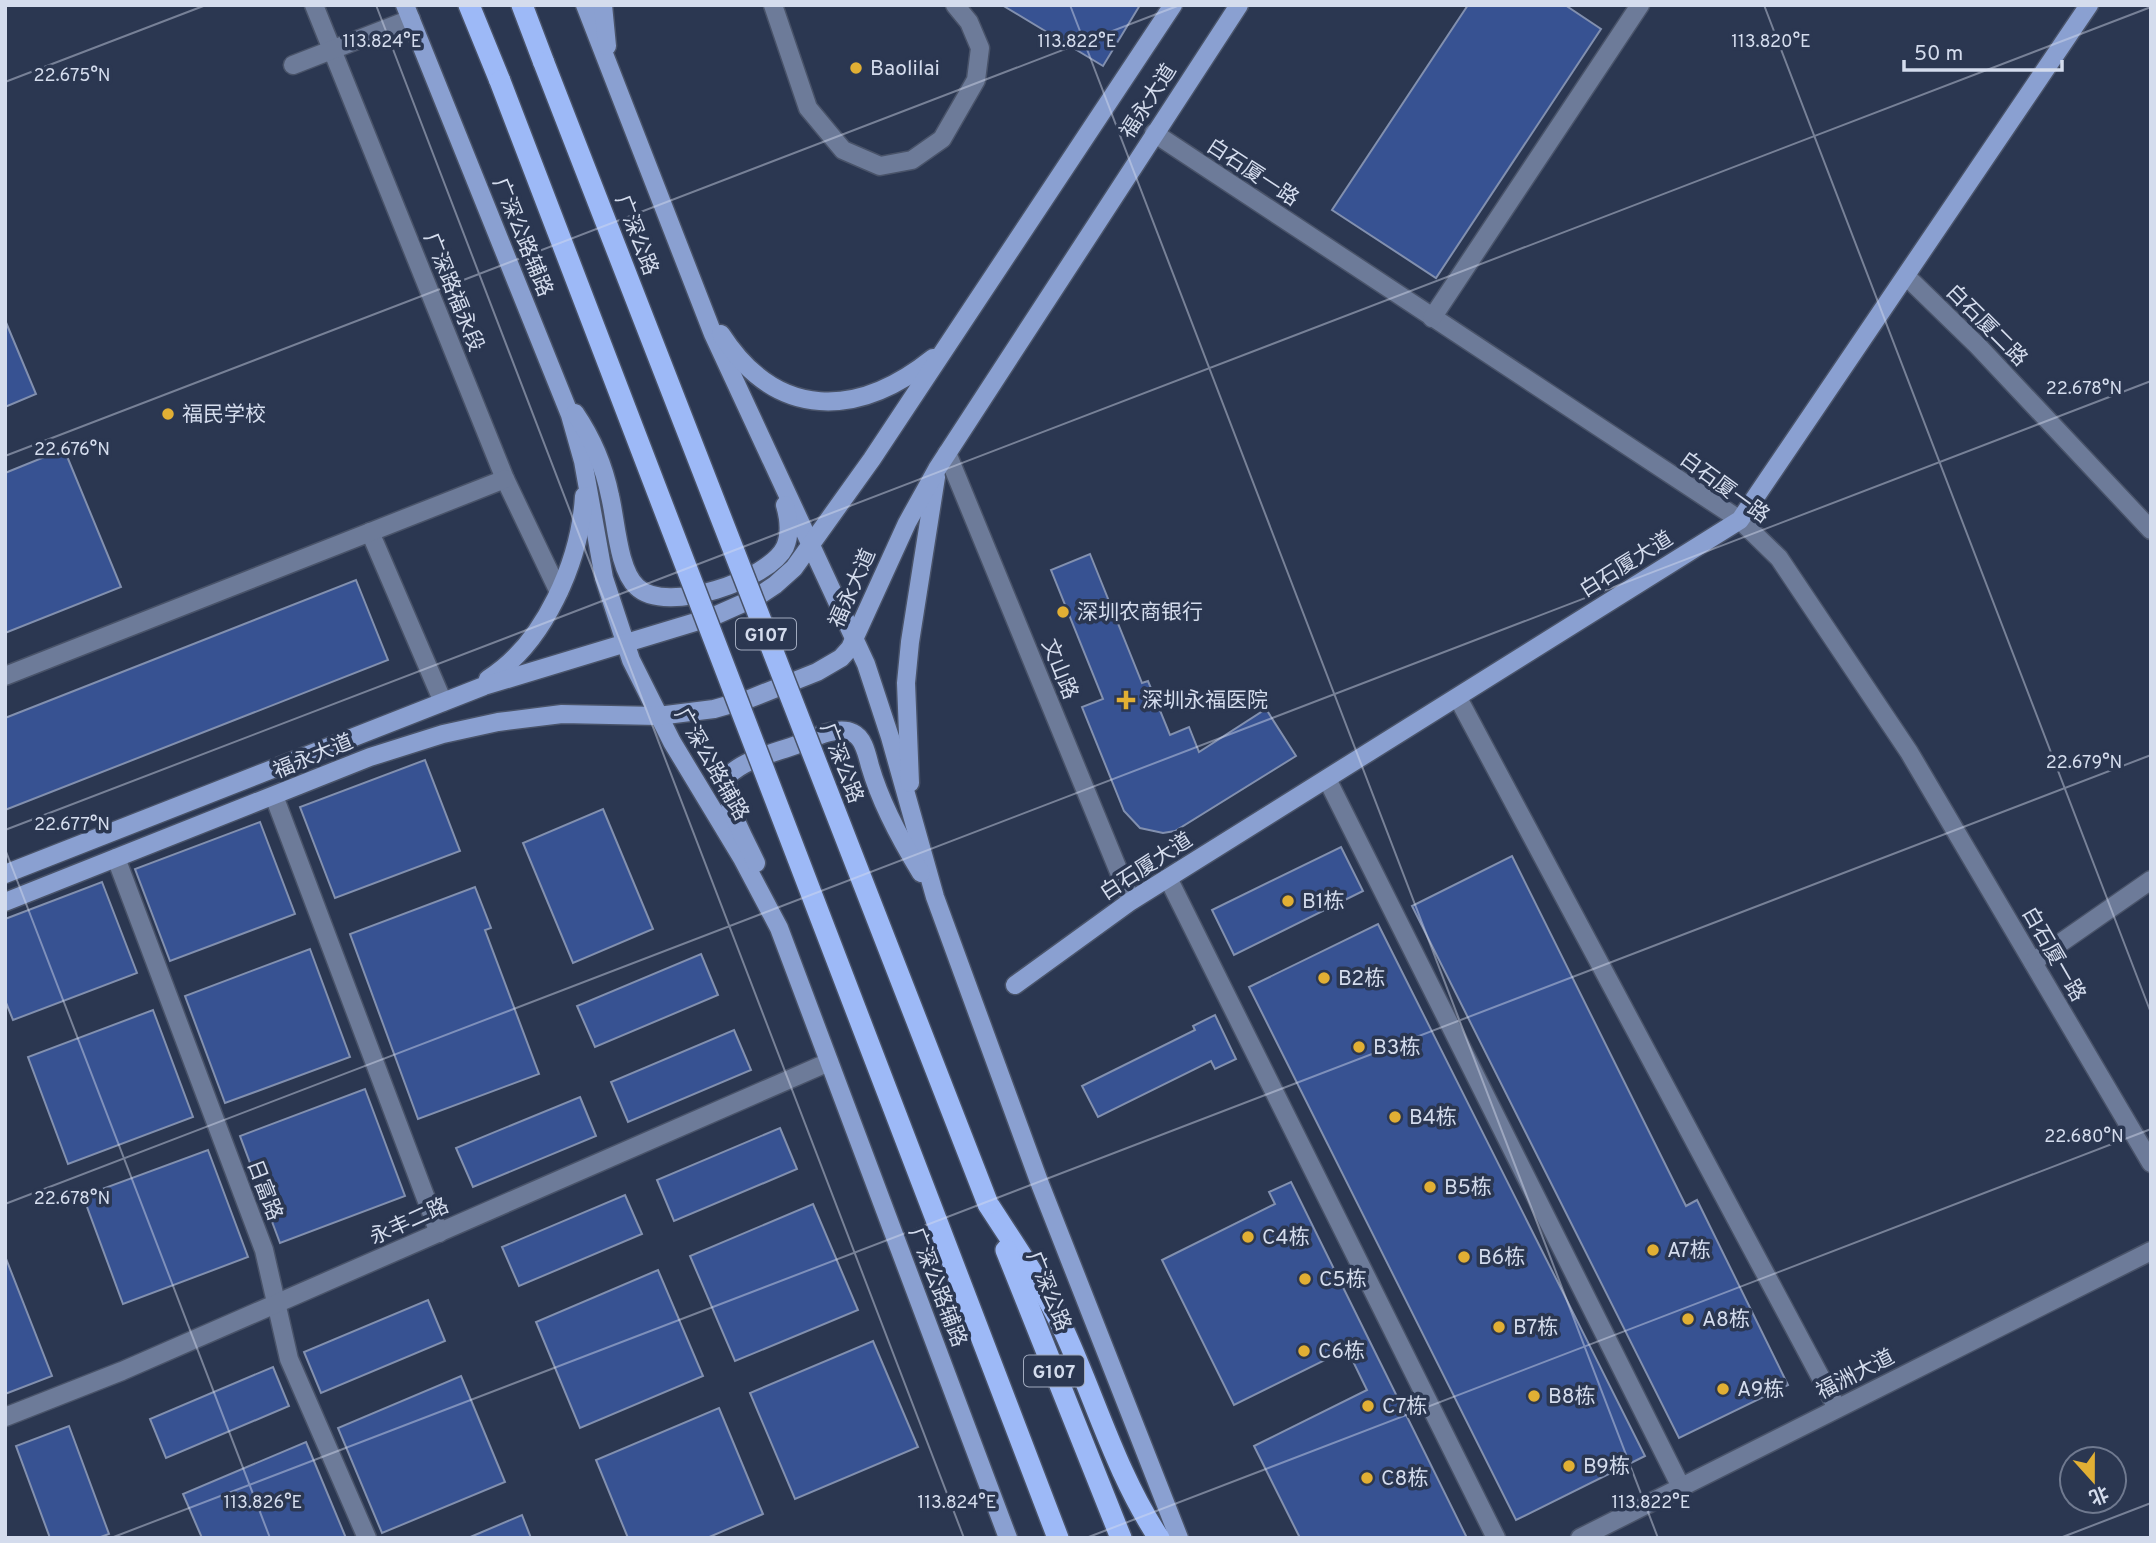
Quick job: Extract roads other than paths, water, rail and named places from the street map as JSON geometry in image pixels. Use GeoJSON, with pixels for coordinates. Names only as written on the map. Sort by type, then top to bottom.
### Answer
{"type":"FeatureCollection","features":[{"type":"Feature","properties":{"kind":"highway","name":"G107"},"geometry":{"type":"LineString","coordinates":[[469,5],[1058,1538]]}},
{"type":"Feature","properties":{"kind":"highway","name":"广深公路"},"geometry":{"type":"LineString","coordinates":[[522,5],[988,1204],[1121,1538]]}},
{"type":"Feature","properties":{"kind":"highway"},"geometry":{"type":"LineString","coordinates":[[988,1204],[1047,1296],[1134,1496],[1159,1538]]}},
{"type":"Feature","properties":{"kind":"main road"},"geometry":{"type":"LineString","coordinates":[[585,5],[691,282],[766,452],[855,638],[877,695],[935,897],[1040,1184],[1178,1538]]}},
{"type":"Feature","properties":{"kind":"main road"},"geometry":{"type":"LineString","coordinates":[[603,5],[609,70]]}},
{"type":"Feature","properties":{"kind":"main road","name":"福永大道"},"geometry":{"type":"LineString","coordinates":[[5,874],[509,676],[712,617],[757,597],[794,568],[811,545],[872,458],[1173,5]]}},
{"type":"Feature","properties":{"kind":"main road","name":"福永大道"},"geometry":{"type":"LineString","coordinates":[[5,902],[370,757],[443,734],[498,722],[562,714],[658,716],[714,709],[760,695],[829,666],[841,658],[855,638],[907,523],[937,469],[1239,5]]}},
{"type":"Feature","properties":{"kind":"main road","name":"白石厦大道"},"geometry":{"type":"LineString","coordinates":[[1016,985],[1131,901],[1740,520],[2088,5]]}},
{"type":"Feature","properties":{"kind":"main road","name":"广深公路辅路"},"geometry":{"type":"LineString","coordinates":[[408,12],[562,392],[583,461],[604,578],[625,643],[658,716],[698,789],[742,858],[779,928],[1008,1538]]}},
{"type":"Feature","properties":{"kind":"main road"},"geometry":{"type":"LineString","coordinates":[[691,282],[725,340],[743,363],[765,382],[787,393],[814,401],[838,402],[864,397],[890,387],[912,375],[946,347]]}},
{"type":"Feature","properties":{"kind":"main road"},"geometry":{"type":"LineString","coordinates":[[562,392],[586,428],[597,451],[630,579],[646,593],[657,597],[689,596],[748,578],[776,559],[785,548],[789,521],[766,452]]}},
{"type":"Feature","properties":{"kind":"main road"},"geometry":{"type":"LineString","coordinates":[[449,700],[494,675],[512,660],[542,622],[559,592],[580,533],[584,498],[583,461]]}},
{"type":"Feature","properties":{"kind":"main road"},"geometry":{"type":"LineString","coordinates":[[912,821],[906,683],[937,469]]}},
{"type":"Feature","properties":{"kind":"main road"},"geometry":{"type":"LineString","coordinates":[[779,928],[758,866],[731,807],[728,776],[746,763],[832,732],[844,730],[858,737],[890,817],[935,897]]}},
{"type":"Feature","properties":{"kind":"street","name":"广深路福永段"},"geometry":{"type":"LineString","coordinates":[[314,5],[505,479],[559,592]]}},
{"type":"Feature","properties":{"kind":"street"},"geometry":{"type":"LineString","coordinates":[[773,5],[808,108],[843,149],[880,166],[912,160],[942,139],[976,80],[980,48],[969,22],[955,5]]}},
{"type":"Feature","properties":{"kind":"street"},"geometry":{"type":"LineString","coordinates":[[1432,318],[1640,5]]}},
{"type":"Feature","properties":{"kind":"street"},"geometry":{"type":"LineString","coordinates":[[293,65],[331,50],[408,12]]}},
{"type":"Feature","properties":{"kind":"street","name":"白石厦一路"},"geometry":{"type":"LineString","coordinates":[[1154,133],[1740,520],[1779,558],[1909,752],[2151,1163]]}},
{"type":"Feature","properties":{"kind":"street","name":"白石厦二路"},"geometry":{"type":"LineString","coordinates":[[1906,276],[1978,346],[2151,530]]}},
{"type":"Feature","properties":{"kind":"street","name":"文山路"},"geometry":{"type":"LineString","coordinates":[[947,453],[1131,901]]}},
{"type":"Feature","properties":{"kind":"street"},"geometry":{"type":"LineString","coordinates":[[5,676],[505,479]]}},
{"type":"Feature","properties":{"kind":"street"},"geometry":{"type":"LineString","coordinates":[[370,532],[449,700]]}},
{"type":"Feature","properties":{"kind":"street"},"geometry":{"type":"LineString","coordinates":[[1458,698],[1837,1408]]}},
{"type":"Feature","properties":{"kind":"street"},"geometry":{"type":"LineString","coordinates":[[1327,779],[1681,1487]]}},
{"type":"Feature","properties":{"kind":"street"},"geometry":{"type":"LineString","coordinates":[[274,796],[439,1233]]}},
{"type":"Feature","properties":{"kind":"street","name":"日富路"},"geometry":{"type":"LineString","coordinates":[[116,858],[264,1250],[289,1359],[367,1538]]}},
{"type":"Feature","properties":{"kind":"street"},"geometry":{"type":"LineString","coordinates":[[1167,878],[1496,1538]]}},
{"type":"Feature","properties":{"kind":"street"},"geometry":{"type":"LineString","coordinates":[[2032,962],[2151,880]]}},
{"type":"Feature","properties":{"kind":"street","name":"永丰二路"},"geometry":{"type":"LineString","coordinates":[[5,1417],[122,1371],[829,1062]]}},
{"type":"Feature","properties":{"kind":"street","name":"福洲大道"},"geometry":{"type":"LineString","coordinates":[[1580,1538],[2151,1251]]}},
{"type":"Feature","properties":{"kind":"place","name":"Baolilai"},"geometry":{"type":"Point","coordinates":[856,68]}},
{"type":"Feature","properties":{"kind":"place","name":"福民学校"},"geometry":{"type":"Point","coordinates":[168,414]}},
{"type":"Feature","properties":{"kind":"place","name":"深圳农商银行"},"geometry":{"type":"Point","coordinates":[1063,612]}},
{"type":"Feature","properties":{"kind":"place","name":"深圳永福医院"},"geometry":{"type":"Point","coordinates":[1126,700]}},
{"type":"Feature","properties":{"kind":"place","name":"B1栋"},"geometry":{"type":"Point","coordinates":[1288,901]}},
{"type":"Feature","properties":{"kind":"place","name":"B2栋"},"geometry":{"type":"Point","coordinates":[1324,978]}},
{"type":"Feature","properties":{"kind":"place","name":"B3栋"},"geometry":{"type":"Point","coordinates":[1359,1047]}},
{"type":"Feature","properties":{"kind":"place","name":"B4栋"},"geometry":{"type":"Point","coordinates":[1395,1117]}},
{"type":"Feature","properties":{"kind":"place","name":"B5栋"},"geometry":{"type":"Point","coordinates":[1430,1187]}},
{"type":"Feature","properties":{"kind":"place","name":"C4栋"},"geometry":{"type":"Point","coordinates":[1248,1237]}},
{"type":"Feature","properties":{"kind":"place","name":"A7栋"},"geometry":{"type":"Point","coordinates":[1653,1250]}},
{"type":"Feature","properties":{"kind":"place","name":"B6栋"},"geometry":{"type":"Point","coordinates":[1464,1257]}},
{"type":"Feature","properties":{"kind":"place","name":"C5栋"},"geometry":{"type":"Point","coordinates":[1305,1279]}},
{"type":"Feature","properties":{"kind":"place","name":"A8栋"},"geometry":{"type":"Point","coordinates":[1688,1319]}},
{"type":"Feature","properties":{"kind":"place","name":"B7栋"},"geometry":{"type":"Point","coordinates":[1499,1327]}},
{"type":"Feature","properties":{"kind":"place","name":"C6栋"},"geometry":{"type":"Point","coordinates":[1304,1351]}},
{"type":"Feature","properties":{"kind":"place","name":"A9栋"},"geometry":{"type":"Point","coordinates":[1723,1389]}},
{"type":"Feature","properties":{"kind":"place","name":"B8栋"},"geometry":{"type":"Point","coordinates":[1534,1396]}},
{"type":"Feature","properties":{"kind":"place","name":"C7栋"},"geometry":{"type":"Point","coordinates":[1368,1406]}},
{"type":"Feature","properties":{"kind":"place","name":"B9栋"},"geometry":{"type":"Point","coordinates":[1569,1466]}},
{"type":"Feature","properties":{"kind":"place","name":"C8栋"},"geometry":{"type":"Point","coordinates":[1367,1478]}}]}
